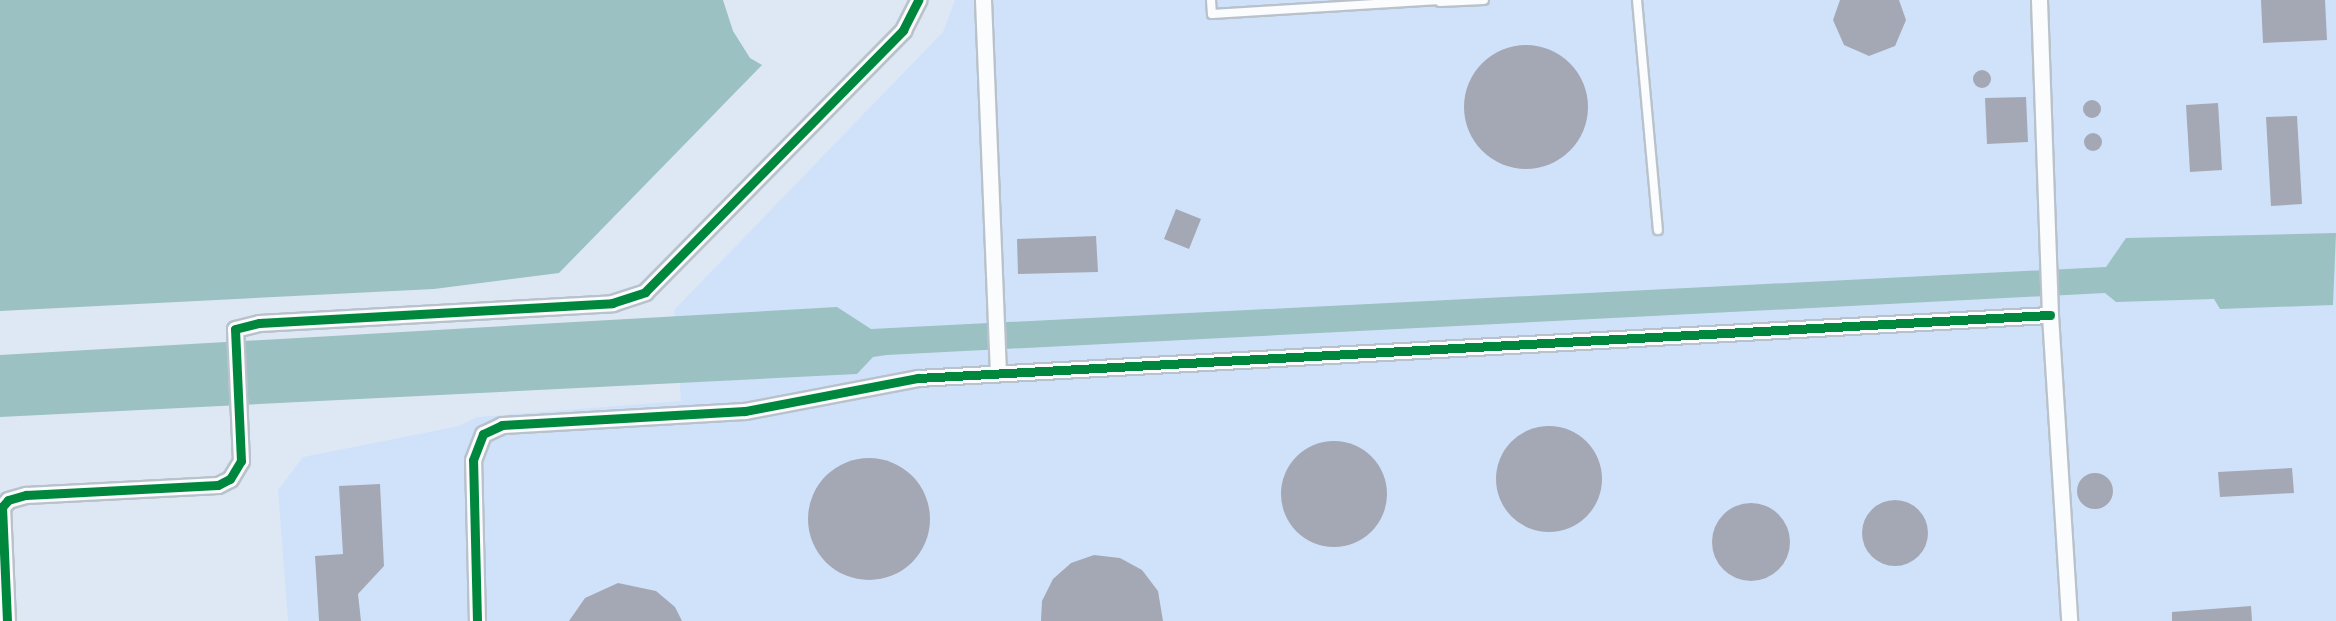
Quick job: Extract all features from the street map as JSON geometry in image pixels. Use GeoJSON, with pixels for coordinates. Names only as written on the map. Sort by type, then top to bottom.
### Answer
{"type":"FeatureCollection","features":[{"type":"Feature","properties":{"kind":"street"},"geometry":{"type":"LineString","coordinates":[[7,621],[2,507],[8,501],[26,495],[218,485],[230,479],[242,461],[235,329],[260,323],[612,303],[645,292],[903,30],[918,0]]}},
{"type":"Feature","properties":{"kind":"street"},"geometry":{"type":"LineString","coordinates":[[983,0],[999,365]]}},
{"type":"Feature","properties":{"kind":"street"},"geometry":{"type":"LineString","coordinates":[[2039,0],[2050,308],[2069,621]]}},
{"type":"Feature","properties":{"kind":"street"},"geometry":{"type":"LineString","coordinates":[[477,621],[473,460],[483,434],[502,425],[745,411],[999,365],[2050,308]]}},
{"type":"Feature","properties":{"kind":"lane"},"geometry":{"type":"LineString","coordinates":[[1211,0],[1212,14],[1484,0]]}},
{"type":"Feature","properties":{"kind":"lane"},"geometry":{"type":"LineString","coordinates":[[1637,0],[1658,230]]}},
{"type":"Feature","properties":{"kind":"shaded area"},"geometry":{"type":"Polygon","coordinates":[[[0,0],[723,0],[733,31],[750,58],[762,65],[559,273],[434,289],[0,311],[0,0]]]}},
{"type":"Feature","properties":{"kind":"shaded area"},"geometry":{"type":"Polygon","coordinates":[[[955,0],[2336,0],[2336,621],[288,621],[278,490],[303,457],[459,426],[477,417],[681,401],[674,310],[943,32],[955,0]]]}},
{"type":"Feature","properties":{"kind":"shaded area"},"geometry":{"type":"Polygon","coordinates":[[[2336,233],[2333,305],[2220,309],[2214,299],[2116,302],[2105,293],[887,355],[873,357],[857,374],[0,417],[0,355],[837,307],[871,329],[2106,267],[2126,238],[2336,233]]]}},
{"type":"Feature","properties":{"kind":"building"},"geometry":{"type":"Polygon","coordinates":[[[1840,0],[1899,0],[1906,20],[1895,46],[1869,56],[1844,45],[1833,20],[1840,0]]]}},
{"type":"Feature","properties":{"kind":"building"},"geometry":{"type":"Polygon","coordinates":[[[2261,0],[2325,0],[2327,40],[2263,43],[2261,0]]]}},
{"type":"Feature","properties":{"kind":"building"},"geometry":{"type":"Polygon","coordinates":[[[1526,45],[1550,50],[1570,63],[1583,83],[1588,107],[1583,131],[1570,151],[1550,164],[1526,169],[1502,164],[1482,151],[1469,131],[1464,107],[1469,83],[1482,63],[1502,50],[1526,45]]]}},
{"type":"Feature","properties":{"kind":"building"},"geometry":{"type":"Polygon","coordinates":[[[1978,70],[1986,70],[1991,75],[1989,86],[1978,88],[1973,83],[1973,75],[1978,70]]]}},
{"type":"Feature","properties":{"kind":"building"},"geometry":{"type":"Polygon","coordinates":[[[2026,97],[2028,142],[1987,144],[1985,98],[2026,97]]]}},
{"type":"Feature","properties":{"kind":"building"},"geometry":{"type":"Polygon","coordinates":[[[2088,100],[2096,100],[2101,105],[2099,116],[2088,118],[2083,113],[2083,105],[2088,100]]]}},
{"type":"Feature","properties":{"kind":"building"},"geometry":{"type":"Polygon","coordinates":[[[2218,103],[2222,170],[2190,172],[2186,105],[2218,103]]]}},
{"type":"Feature","properties":{"kind":"building"},"geometry":{"type":"Polygon","coordinates":[[[2297,116],[2302,204],[2271,206],[2266,117],[2297,116]]]}},
{"type":"Feature","properties":{"kind":"building"},"geometry":{"type":"Polygon","coordinates":[[[2089,133],[2097,133],[2102,138],[2100,149],[2089,151],[2084,146],[2084,138],[2089,133]]]}},
{"type":"Feature","properties":{"kind":"building"},"geometry":{"type":"Polygon","coordinates":[[[1176,209],[1201,219],[1189,249],[1164,239],[1176,209]]]}},
{"type":"Feature","properties":{"kind":"building"},"geometry":{"type":"Polygon","coordinates":[[[1096,236],[1098,272],[1018,274],[1017,239],[1096,236]]]}},
{"type":"Feature","properties":{"kind":"building"},"geometry":{"type":"Polygon","coordinates":[[[1549,426],[1569,430],[1587,441],[1598,459],[1602,479],[1598,499],[1587,517],[1569,528],[1549,532],[1529,528],[1511,517],[1500,499],[1496,479],[1500,459],[1511,441],[1529,430],[1549,426]]]}},
{"type":"Feature","properties":{"kind":"building"},"geometry":{"type":"Polygon","coordinates":[[[1334,441],[1354,445],[1372,456],[1383,474],[1387,494],[1383,514],[1372,532],[1354,543],[1334,547],[1314,543],[1296,532],[1285,514],[1281,494],[1285,474],[1296,456],[1314,445],[1334,441]]]}},
{"type":"Feature","properties":{"kind":"building"},"geometry":{"type":"Polygon","coordinates":[[[869,458],[892,462],[912,476],[926,496],[930,519],[926,542],[912,562],[892,576],[869,580],[846,576],[826,562],[812,542],[808,519],[812,496],[826,476],[846,462],[869,458]]]}},
{"type":"Feature","properties":{"kind":"building"},"geometry":{"type":"Polygon","coordinates":[[[2292,468],[2294,493],[2220,497],[2218,472],[2292,468]]]}},
{"type":"Feature","properties":{"kind":"building"},"geometry":{"type":"Polygon","coordinates":[[[2095,473],[2107,479],[2113,491],[2107,503],[2095,509],[2083,503],[2077,491],[2083,479],[2095,473]]]}},
{"type":"Feature","properties":{"kind":"building"},"geometry":{"type":"Polygon","coordinates":[[[380,484],[384,566],[358,594],[361,621],[319,621],[315,556],[343,554],[339,486],[380,484]]]}},
{"type":"Feature","properties":{"kind":"building"},"geometry":{"type":"Polygon","coordinates":[[[1895,500],[1908,502],[1918,510],[1926,520],[1928,533],[1926,546],[1918,556],[1908,564],[1895,566],[1882,564],[1872,556],[1864,546],[1862,533],[1864,520],[1872,510],[1882,502],[1895,500]]]}},
{"type":"Feature","properties":{"kind":"building"},"geometry":{"type":"Polygon","coordinates":[[[1743,503],[1759,503],[1773,509],[1784,520],[1790,534],[1790,550],[1784,564],[1773,575],[1759,581],[1743,581],[1729,575],[1718,564],[1712,550],[1712,534],[1718,520],[1729,509],[1743,503]]]}},
{"type":"Feature","properties":{"kind":"building"},"geometry":{"type":"Polygon","coordinates":[[[1094,555],[1120,558],[1142,570],[1158,591],[1163,621],[1041,621],[1042,601],[1053,579],[1071,563],[1094,555]]]}},
{"type":"Feature","properties":{"kind":"building"},"geometry":{"type":"Polygon","coordinates":[[[618,583],[656,591],[675,607],[682,621],[569,621],[585,598],[618,583]]]}},
{"type":"Feature","properties":{"kind":"building"},"geometry":{"type":"Polygon","coordinates":[[[2251,606],[2252,621],[2172,621],[2172,612],[2251,606]]]}},
{"type":"Feature","properties":{"kind":"cycle path"},"geometry":{"type":"LineString","coordinates":[[7,621],[2,507],[8,500],[26,495],[218,485],[230,479],[241,461],[235,329],[259,323],[612,303],[645,292],[903,30],[918,0]]}},
{"type":"Feature","properties":{"kind":"cycle path"},"geometry":{"type":"LineString","coordinates":[[477,621],[473,460],[483,434],[502,425],[745,411],[918,378],[2050,315]]}}]}
